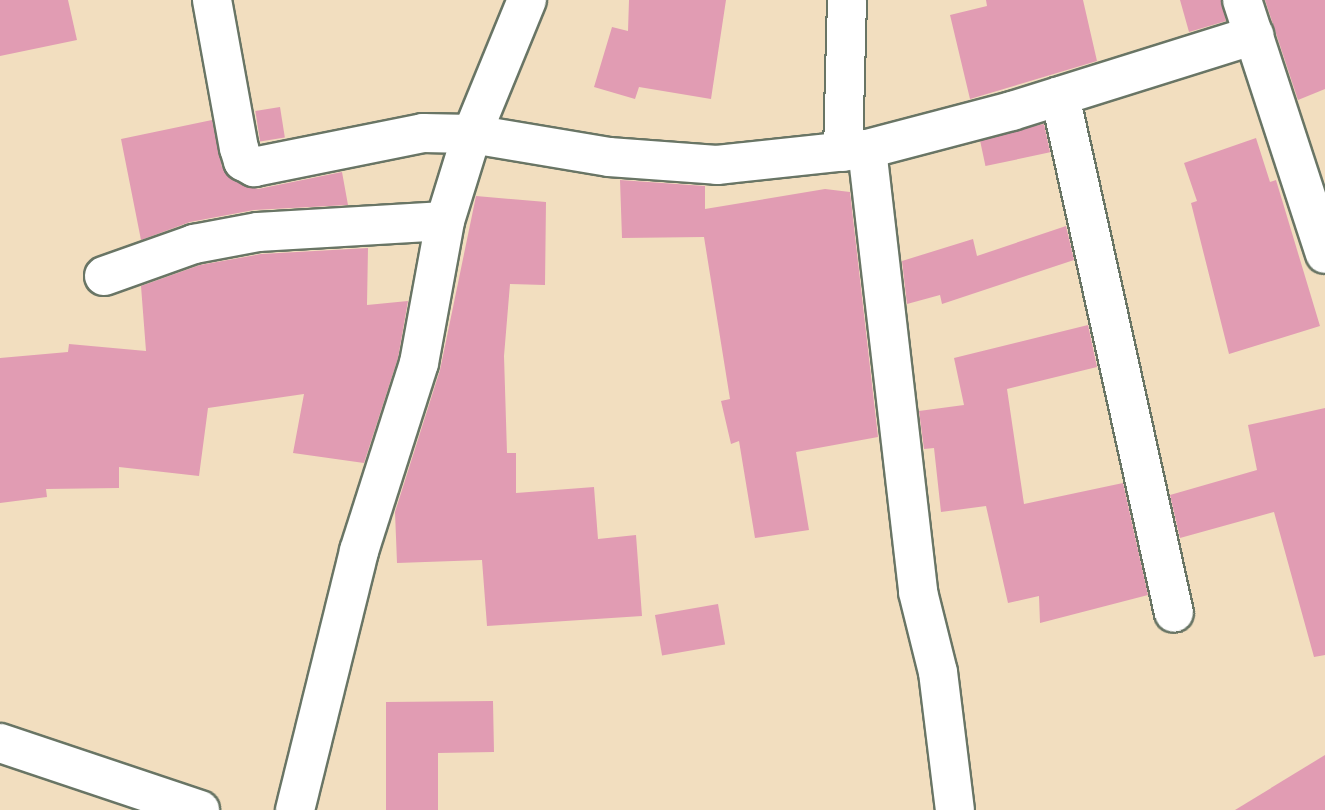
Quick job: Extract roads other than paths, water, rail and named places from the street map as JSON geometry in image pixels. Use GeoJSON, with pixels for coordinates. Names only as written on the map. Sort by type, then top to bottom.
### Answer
{"type":"FeatureCollection","features":[{"type":"Feature","properties":{"kind":"street"},"geometry":{"type":"LineString","coordinates":[[212,0],[239,148],[243,161],[254,167],[423,133],[472,134],[609,157],[717,165],[855,150],[1060,96],[1248,17],[1312,172],[1325,254]]}},
{"type":"Feature","properties":{"kind":"street"},"geometry":{"type":"LineString","coordinates":[[295,810],[359,551],[419,363],[445,221],[472,134],[527,0]]}},
{"type":"Feature","properties":{"kind":"street"},"geometry":{"type":"LineString","coordinates":[[847,0],[855,150],[918,592],[940,686],[955,810]]}},
{"type":"Feature","properties":{"kind":"street"},"geometry":{"type":"LineString","coordinates":[[1060,96],[1174,613]]}},
{"type":"Feature","properties":{"kind":"street"},"geometry":{"type":"LineString","coordinates":[[104,276],[194,244],[258,232],[445,221]]}},
{"type":"Feature","properties":{"kind":"street"},"geometry":{"type":"LineString","coordinates":[[0,743],[200,810]]}}]}
